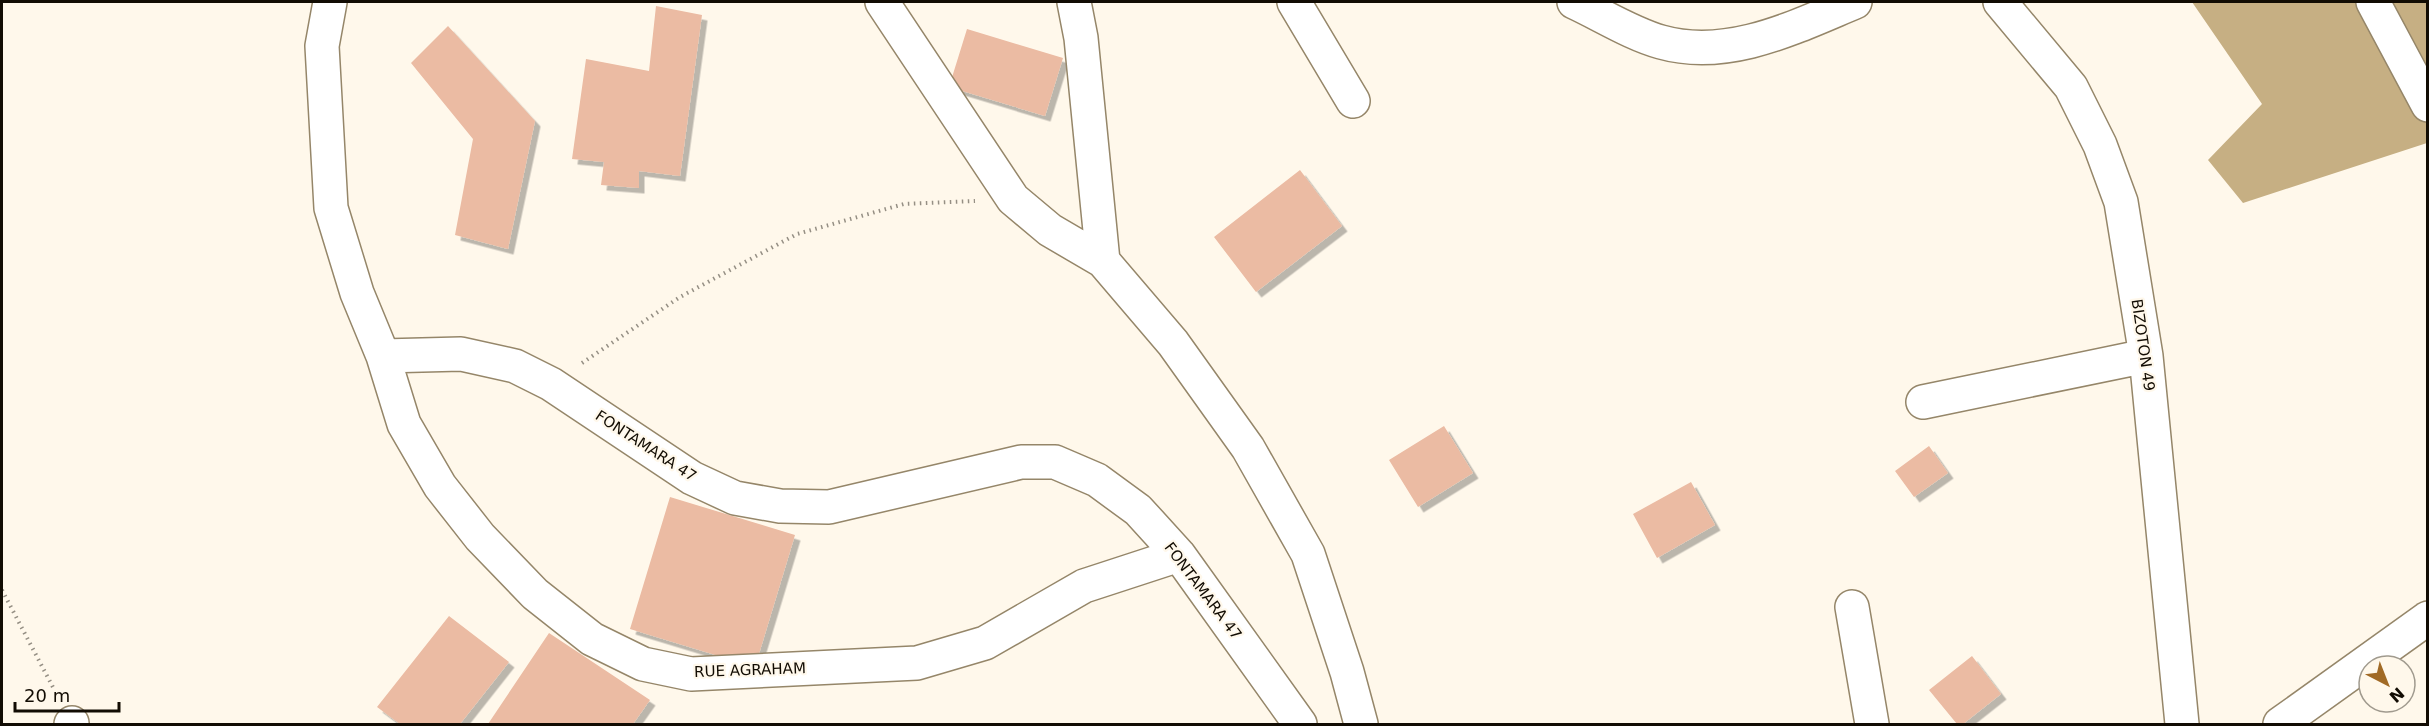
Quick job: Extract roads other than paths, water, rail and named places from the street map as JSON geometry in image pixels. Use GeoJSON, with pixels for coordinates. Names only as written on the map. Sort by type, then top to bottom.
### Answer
{"type":"FeatureCollection","features":[{"type":"Feature","properties":{"kind":"street"},"geometry":{"type":"LineString","coordinates":[[330,2],[322,46],[331,208],[357,293],[383,356]]}},
{"type":"Feature","properties":{"kind":"street"},"geometry":{"type":"LineString","coordinates":[[882,2],[1013,199],[1050,230],[1103,261],[1173,343],[1248,448],[1302,545],[1344,662],[1361,724]]}},
{"type":"Feature","properties":{"kind":"street"},"geometry":{"type":"LineString","coordinates":[[1074,2],[1081,38],[1103,261]]}},
{"type":"Feature","properties":{"kind":"street"},"geometry":{"type":"LineString","coordinates":[[1294,2],[1353,102]]}},
{"type":"Feature","properties":{"kind":"street"},"geometry":{"type":"LineString","coordinates":[[1574,2],[1660,42],[1701,50],[1774,36],[1855,2]]}},
{"type":"Feature","properties":{"kind":"street","name":"BIZOTON 49"},"geometry":{"type":"LineString","coordinates":[[2000,2],[2071,87],[2100,145],[2121,202],[2146,356],[2182,724]]}},
{"type":"Feature","properties":{"kind":"street"},"geometry":{"type":"LineString","coordinates":[[2373,2],[2427,105]]}},
{"type":"Feature","properties":{"kind":"street","name":"FONTAMARA 47"},"geometry":{"type":"LineString","coordinates":[[383,356],[461,354],[515,366],[551,384],[692,478],[735,498],[780,506],[829,507],[1021,462],[1055,462],[1097,480],[1138,510],[1179,555],[1300,724]]}},
{"type":"Feature","properties":{"kind":"street","name":"RUE AGRAHAM"},"geometry":{"type":"LineString","coordinates":[[383,356],[404,424],[440,486],[480,537],[536,594],[592,639],[643,664],[691,674],[917,663],[985,643],[1084,586],[1179,555]]}},
{"type":"Feature","properties":{"kind":"street"},"geometry":{"type":"LineString","coordinates":[[1923,402],[2146,356]]}},
{"type":"Feature","properties":{"kind":"street"},"geometry":{"type":"LineString","coordinates":[[1852,607],[1872,724]]}},
{"type":"Feature","properties":{"kind":"street"},"geometry":{"type":"LineString","coordinates":[[2280,724],[2427,618]]}}]}
